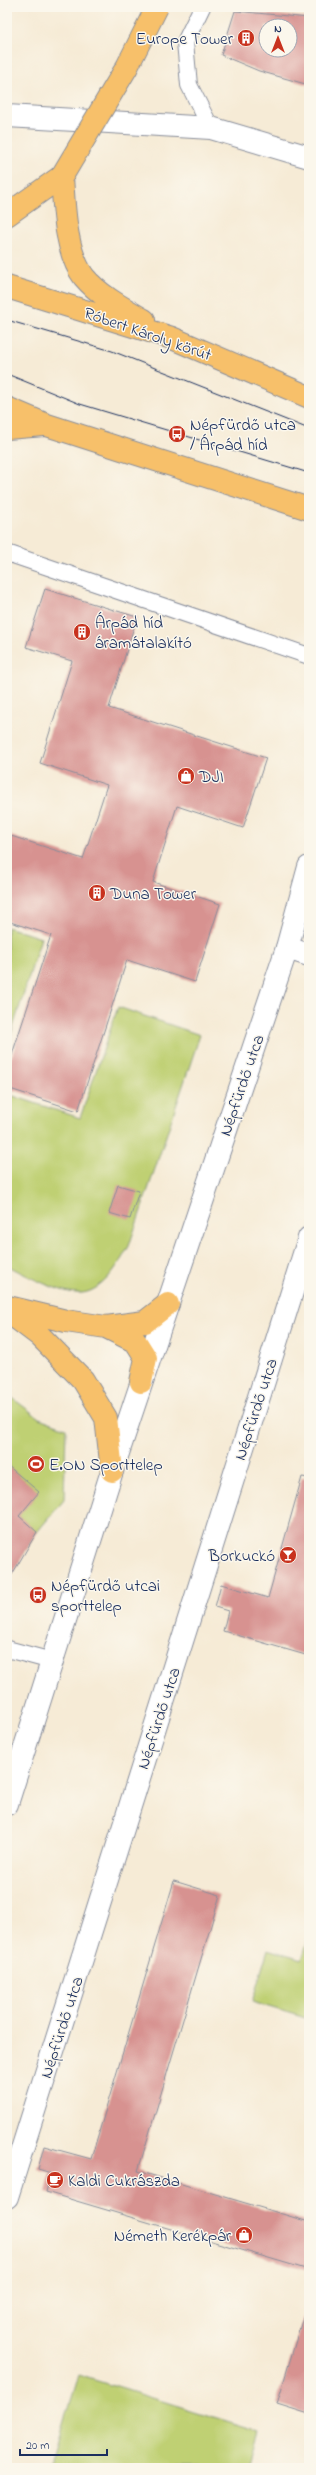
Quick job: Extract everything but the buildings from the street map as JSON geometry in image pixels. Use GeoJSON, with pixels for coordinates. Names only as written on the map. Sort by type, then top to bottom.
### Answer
{"type":"FeatureCollection","features":[{"type":"Feature","properties":{"kind":"main road"},"geometry":{"type":"LineString","coordinates":[[7,215],[62,176],[127,66],[157,7]]}},
{"type":"Feature","properties":{"kind":"main road"},"geometry":{"type":"LineString","coordinates":[[62,176],[64,217],[76,263],[85,277],[110,300],[172,338]]}},
{"type":"Feature","properties":{"kind":"main road","name":"Róbert Károly körút"},"geometry":{"type":"LineString","coordinates":[[7,287],[172,338],[309,397]]}},
{"type":"Feature","properties":{"kind":"main road"},"geometry":{"type":"LineString","coordinates":[[7,408],[47,425],[309,509]]}},
{"type":"Feature","properties":{"kind":"main road"},"geometry":{"type":"LineString","coordinates":[[7,428],[47,425]]}},
{"type":"Feature","properties":{"kind":"main road"},"geometry":{"type":"LineString","coordinates":[[7,1307],[66,1321],[106,1327],[145,1322],[168,1304]]}},
{"type":"Feature","properties":{"kind":"main road"},"geometry":{"type":"LineString","coordinates":[[7,1311],[40,1336],[83,1380],[106,1418],[112,1471]]}},
{"type":"Feature","properties":{"kind":"main road"},"geometry":{"type":"LineString","coordinates":[[106,1327],[136,1342],[146,1358],[141,1382]]}},
{"type":"Feature","properties":{"kind":"street"},"geometry":{"type":"LineString","coordinates":[[7,116],[211,128],[309,157]]}},
{"type":"Feature","properties":{"kind":"street","name":"Népfürdő utca"},"geometry":{"type":"LineString","coordinates":[[7,1804],[141,1382],[287,948],[309,867]]}},
{"type":"Feature","properties":{"kind":"street"},"geometry":{"type":"LineString","coordinates":[[287,948],[309,955]]}},
{"type":"Feature","properties":{"kind":"street","name":"Népfürdő utca"},"geometry":{"type":"LineString","coordinates":[[7,2197],[309,1238]]}},
{"type":"Feature","properties":{"kind":"lane"},"geometry":{"type":"LineString","coordinates":[[202,7],[185,42],[189,85],[211,128]]}},
{"type":"Feature","properties":{"kind":"lane"},"geometry":{"type":"LineString","coordinates":[[7,553],[309,656]]}},
{"type":"Feature","properties":{"kind":"lane"},"geometry":{"type":"LineString","coordinates":[[7,1649],[52,1661]]}},
{"type":"Feature","properties":{"kind":"green space"},"geometry":{"type":"Polygon","coordinates":[[[7,927],[41,938],[7,1047],[7,927]]]}},
{"type":"Feature","properties":{"kind":"green space"},"geometry":{"type":"Polygon","coordinates":[[[118,1007],[200,1035],[129,1246],[110,1275],[97,1287],[90,1291],[74,1293],[44,1284],[7,1265],[7,1094],[80,1118],[118,1007]]]}},
{"type":"Feature","properties":{"kind":"green space","name":"E.ON Sporttelep"},"geometry":{"type":"Polygon","coordinates":[[[7,1394],[39,1418],[66,1428],[64,1500],[37,1532],[7,1581],[7,1394]]]}},
{"type":"Feature","properties":{"kind":"green space"},"geometry":{"type":"Polygon","coordinates":[[[309,1937],[309,2019],[252,2002],[268,1949],[302,1959],[309,1937]]]}},
{"type":"Feature","properties":{"kind":"green space"},"geometry":{"type":"Polygon","coordinates":[[[78,2375],[259,2431],[248,2468],[49,2468],[78,2375]]]}},
{"type":"Feature","properties":{"kind":"tram line"},"geometry":{"type":"LineString","coordinates":[[7,320],[112,351],[309,429]]}},
{"type":"Feature","properties":{"kind":"tram line"},"geometry":{"type":"LineString","coordinates":[[7,374],[80,404],[309,473]]}},
{"type":"Feature","properties":{"kind":"place","name":"Europe Tower"},"geometry":{"type":"Point","coordinates":[246,38]}},
{"type":"Feature","properties":{"kind":"place","name":"Népfürdő utca / Árpád híd"},"geometry":{"type":"Point","coordinates":[177,434]}},
{"type":"Feature","properties":{"kind":"place","name":"Árpád híd áramátalakító"},"geometry":{"type":"Point","coordinates":[82,632]}},
{"type":"Feature","properties":{"kind":"place","name":"DJI"},"geometry":{"type":"Point","coordinates":[186,776]}},
{"type":"Feature","properties":{"kind":"place","name":"Duna Tower"},"geometry":{"type":"Point","coordinates":[97,893]}},
{"type":"Feature","properties":{"kind":"place","name":"E.ON Sporttelep"},"geometry":{"type":"Point","coordinates":[36,1464]}},
{"type":"Feature","properties":{"kind":"place","name":"Borkuckó"},"geometry":{"type":"Point","coordinates":[288,1555]}},
{"type":"Feature","properties":{"kind":"place","name":"Népfürdő utcai sporttelep"},"geometry":{"type":"Point","coordinates":[38,1595]}},
{"type":"Feature","properties":{"kind":"place","name":"Kaldi Cukrászda"},"geometry":{"type":"Point","coordinates":[55,2180]}},
{"type":"Feature","properties":{"kind":"place","name":"Németh Kerékpár"},"geometry":{"type":"Point","coordinates":[244,2235]}}]}
